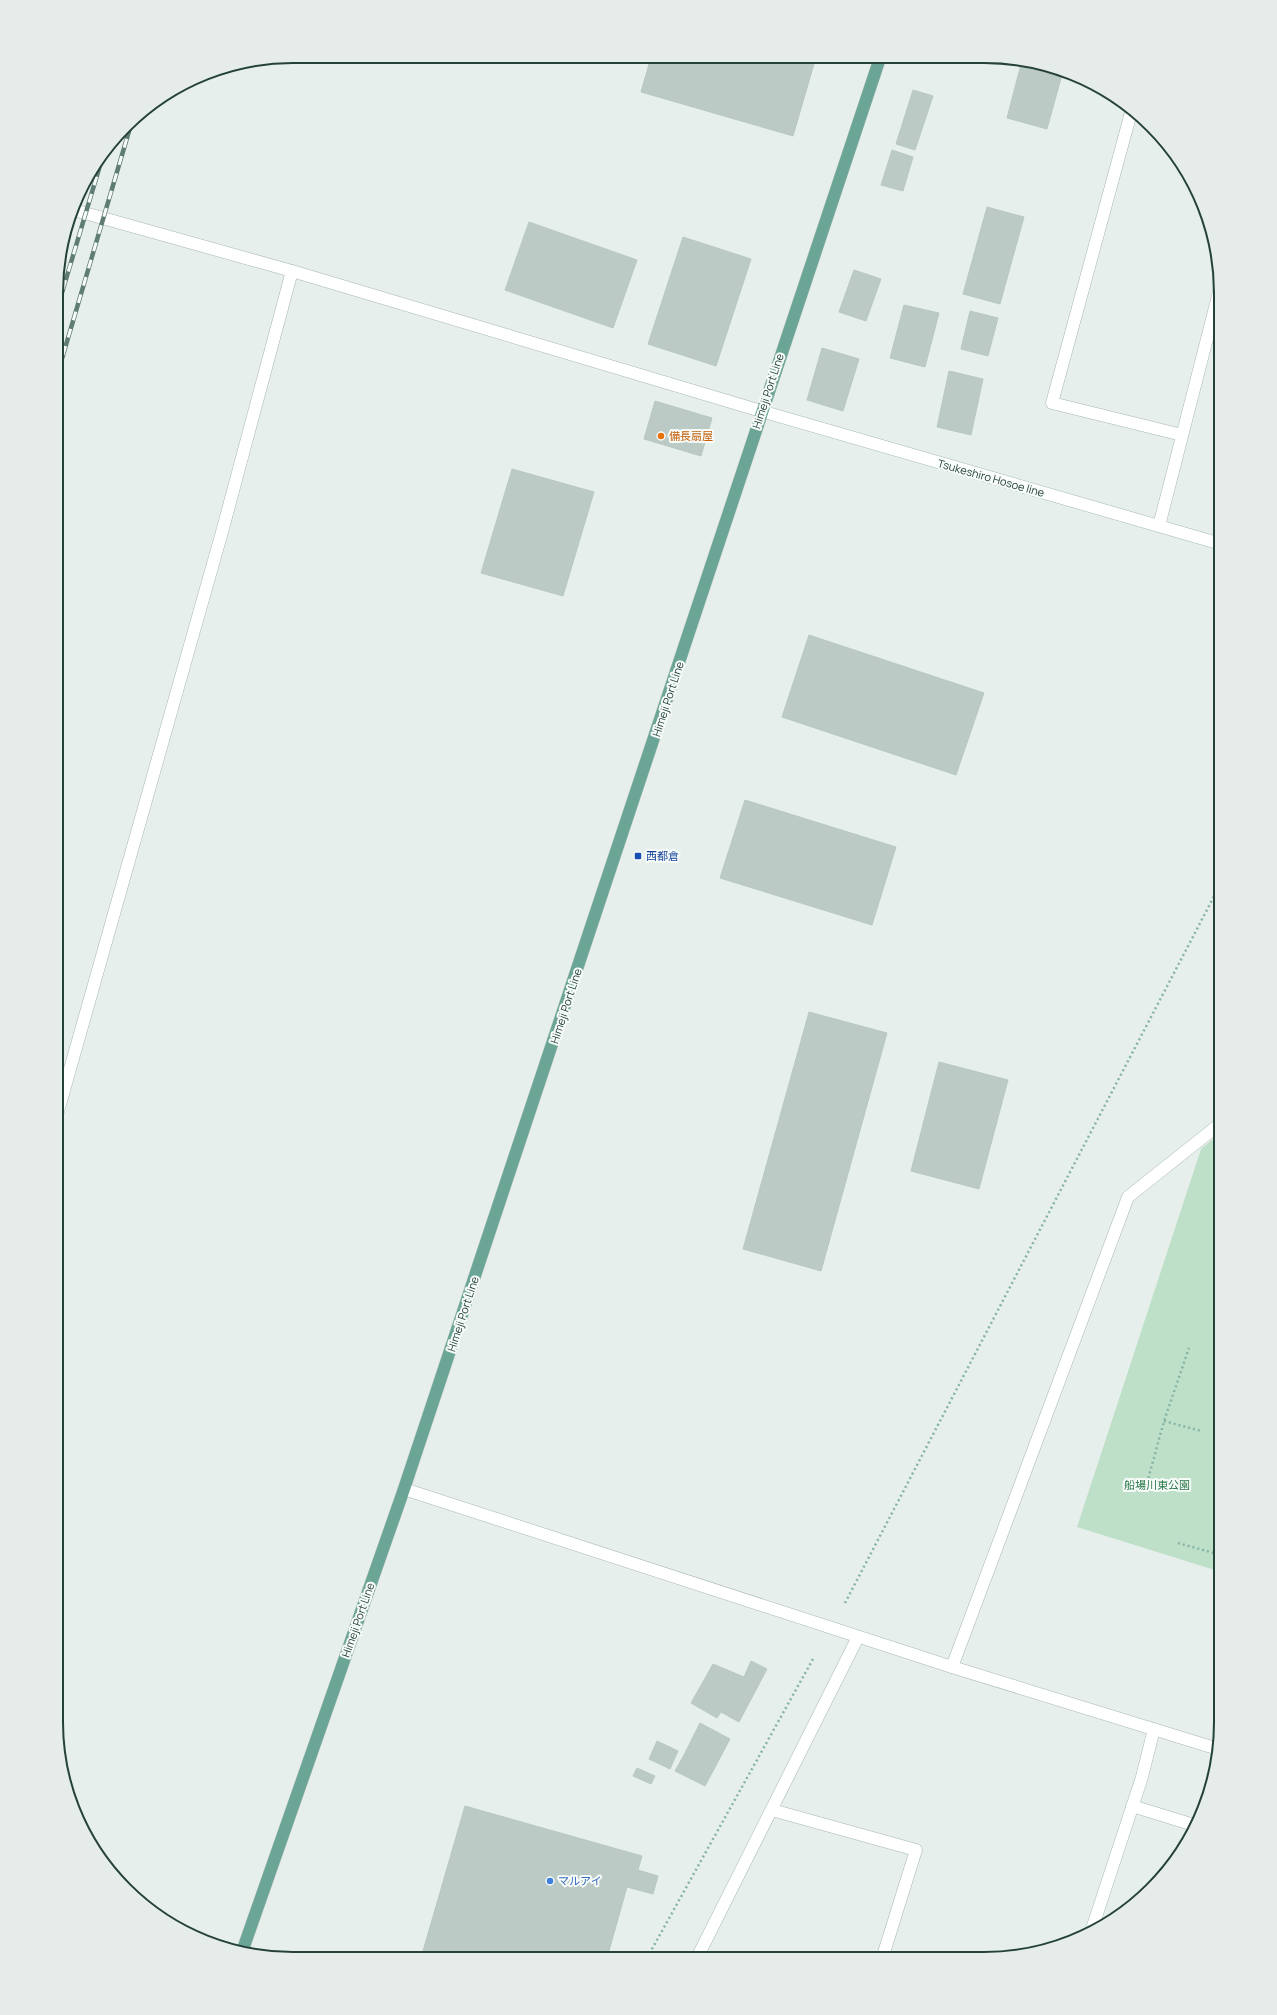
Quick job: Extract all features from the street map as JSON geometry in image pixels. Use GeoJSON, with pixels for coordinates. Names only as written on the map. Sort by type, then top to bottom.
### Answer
{"type":"FeatureCollection","features":[{"type":"Feature","properties":{"kind":"main road","name":"Himeji Port Line"},"geometry":{"type":"LineString","coordinates":[[244,1947],[404,1489],[878,63]]}},
{"type":"Feature","properties":{"kind":"street"},"geometry":{"type":"LineString","coordinates":[[1130,116],[1052,403],[1182,434]]}},
{"type":"Feature","properties":{"kind":"street","name":"Tsukeshiro Hosoe line"},"geometry":{"type":"LineString","coordinates":[[78,211],[292,271],[761,412],[1214,542]]}},
{"type":"Feature","properties":{"kind":"street"},"geometry":{"type":"LineString","coordinates":[[63,1094],[220,540],[292,271]]}},
{"type":"Feature","properties":{"kind":"street"},"geometry":{"type":"LineString","coordinates":[[1159,526],[1214,311]]}},
{"type":"Feature","properties":{"kind":"street"},"geometry":{"type":"LineString","coordinates":[[952,1667],[1128,1197],[1214,1129]]}},
{"type":"Feature","properties":{"kind":"street"},"geometry":{"type":"LineString","coordinates":[[404,1489],[952,1667],[1213,1746]]}},
{"type":"Feature","properties":{"kind":"street"},"geometry":{"type":"LineString","coordinates":[[700,1952],[858,1637]]}},
{"type":"Feature","properties":{"kind":"street"},"geometry":{"type":"LineString","coordinates":[[1094,1924],[1132,1806],[1154,1729]]}},
{"type":"Feature","properties":{"kind":"street"},"geometry":{"type":"LineString","coordinates":[[1132,1806],[1190,1824]]}},
{"type":"Feature","properties":{"kind":"street"},"geometry":{"type":"LineString","coordinates":[[772,1810],[916,1850],[884,1952]]}},
{"type":"Feature","properties":{"kind":"path"},"geometry":{"type":"LineString","coordinates":[[845,1603],[1214,896]]}},
{"type":"Feature","properties":{"kind":"path"},"geometry":{"type":"LineString","coordinates":[[1146,1483],[1164,1421],[1189,1348]]}},
{"type":"Feature","properties":{"kind":"path"},"geometry":{"type":"LineString","coordinates":[[1164,1421],[1201,1431]]}},
{"type":"Feature","properties":{"kind":"path"},"geometry":{"type":"LineString","coordinates":[[1178,1542],[1214,1553]]}},
{"type":"Feature","properties":{"kind":"path"},"geometry":{"type":"LineString","coordinates":[[650,1952],[813,1659]]}},
{"type":"Feature","properties":{"kind":"green space","name":"船場川東公園"},"geometry":{"type":"Polygon","coordinates":[[[1214,1138],[1214,1570],[1077,1527],[1201,1149],[1214,1138]]]}},
{"type":"Feature","properties":{"kind":"building"},"geometry":{"type":"Polygon","coordinates":[[[649,63],[814,63],[793,136],[641,92],[649,63]]]}},
{"type":"Feature","properties":{"kind":"building"},"geometry":{"type":"Polygon","coordinates":[[[1020,66],[1061,76],[1047,129],[1007,118],[1020,66]]]}},
{"type":"Feature","properties":{"kind":"building"},"geometry":{"type":"Polygon","coordinates":[[[913,90],[933,96],[915,150],[896,144],[913,90]]]}},
{"type":"Feature","properties":{"kind":"building"},"geometry":{"type":"Polygon","coordinates":[[[892,150],[913,157],[903,191],[881,185],[892,150]]]}},
{"type":"Feature","properties":{"kind":"building"},"geometry":{"type":"Polygon","coordinates":[[[987,207],[1024,217],[1000,304],[963,294],[987,207]]]}},
{"type":"Feature","properties":{"kind":"building"},"geometry":{"type":"Polygon","coordinates":[[[529,222],[637,260],[613,328],[505,290],[529,222]]]}},
{"type":"Feature","properties":{"kind":"building"},"geometry":{"type":"Polygon","coordinates":[[[683,237],[751,259],[716,366],[648,344],[683,237]]]}},
{"type":"Feature","properties":{"kind":"building"},"geometry":{"type":"Polygon","coordinates":[[[854,270],[881,279],[866,321],[839,312],[854,270]]]}},
{"type":"Feature","properties":{"kind":"building"},"geometry":{"type":"Polygon","coordinates":[[[904,305],[939,313],[925,367],[890,358],[904,305]]]}},
{"type":"Feature","properties":{"kind":"building"},"geometry":{"type":"Polygon","coordinates":[[[970,311],[998,318],[988,356],[961,349],[970,311]]]}},
{"type":"Feature","properties":{"kind":"building"},"geometry":{"type":"Polygon","coordinates":[[[822,348],[859,359],[843,411],[807,400],[822,348]]]}},
{"type":"Feature","properties":{"kind":"building"},"geometry":{"type":"Polygon","coordinates":[[[949,371],[983,379],[971,435],[937,427],[949,371]]]}},
{"type":"Feature","properties":{"kind":"building"},"geometry":{"type":"Polygon","coordinates":[[[655,401],[712,418],[701,456],[644,439],[655,401]]]}},
{"type":"Feature","properties":{"kind":"building"},"geometry":{"type":"Polygon","coordinates":[[[512,469],[594,492],[563,596],[481,573],[512,469]]]}},
{"type":"Feature","properties":{"kind":"building"},"geometry":{"type":"Polygon","coordinates":[[[809,635],[984,693],[956,775],[782,717],[809,635]]]}},
{"type":"Feature","properties":{"kind":"building"},"geometry":{"type":"Polygon","coordinates":[[[745,800],[896,847],[872,925],[720,878],[745,800]]]}},
{"type":"Feature","properties":{"kind":"building"},"geometry":{"type":"Polygon","coordinates":[[[809,1012],[887,1033],[821,1271],[743,1249],[809,1012]]]}},
{"type":"Feature","properties":{"kind":"building"},"geometry":{"type":"Polygon","coordinates":[[[939,1062],[1008,1080],[979,1189],[911,1171],[939,1062]]]}},
{"type":"Feature","properties":{"kind":"building"},"geometry":{"type":"Polygon","coordinates":[[[751,1661],[767,1669],[739,1722],[721,1712],[717,1718],[691,1703],[713,1664],[744,1677],[751,1661]]]}},
{"type":"Feature","properties":{"kind":"building"},"geometry":{"type":"Polygon","coordinates":[[[700,1723],[730,1739],[713,1771],[684,1755],[700,1723]]]}},
{"type":"Feature","properties":{"kind":"building"},"geometry":{"type":"Polygon","coordinates":[[[657,1741],[678,1751],[670,1769],[649,1759],[657,1741]]]}},
{"type":"Feature","properties":{"kind":"building"},"geometry":{"type":"Polygon","coordinates":[[[684,1755],[713,1771],[705,1786],[675,1771],[684,1755]]]}},
{"type":"Feature","properties":{"kind":"building"},"geometry":{"type":"Polygon","coordinates":[[[637,1768],[655,1776],[651,1784],[633,1776],[637,1768]]]}},
{"type":"Feature","properties":{"kind":"building","name":"マルアイ"},"geometry":{"type":"Polygon","coordinates":[[[465,1806],[642,1856],[638,1870],[658,1876],[653,1894],[627,1887],[609,1952],[423,1951],[465,1806]]]}},
{"type":"Feature","properties":{"kind":"railway"},"geometry":{"type":"LineString","coordinates":[[63,355],[129,131]]}},
{"type":"Feature","properties":{"kind":"railway"},"geometry":{"type":"LineString","coordinates":[[63,289],[98,171]]}},
{"type":"Feature","properties":{"kind":"place","name":"備長扇屋"},"geometry":{"type":"Point","coordinates":[661,436]}},
{"type":"Feature","properties":{"kind":"place","name":"西都倉"},"geometry":{"type":"Point","coordinates":[638,856]}},
{"type":"Feature","properties":{"kind":"place","name":"マルアイ"},"geometry":{"type":"Point","coordinates":[550,1881]}}]}
